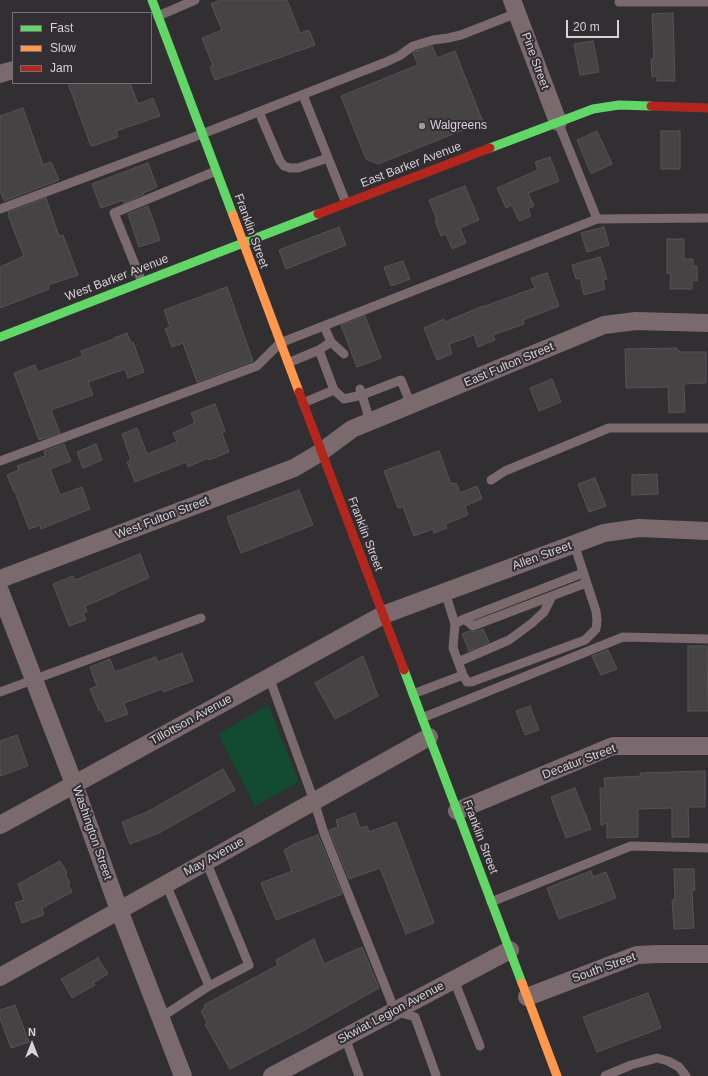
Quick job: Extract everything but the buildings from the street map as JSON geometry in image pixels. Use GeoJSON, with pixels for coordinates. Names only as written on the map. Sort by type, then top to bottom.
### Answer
{"type":"FeatureCollection","features":[{"type":"Feature","properties":{"kind":"main road","name":"Franklin Street"},"geometry":{"type":"LineString","coordinates":[[154,12],[243,242],[557,1076]]}},
{"type":"Feature","properties":{"kind":"main road","name":"East Barker Avenue"},"geometry":{"type":"LineString","coordinates":[[243,242],[593,109],[619,105],[708,108]]}},
{"type":"Feature","properties":{"kind":"main road","name":"West Barker Avenue"},"geometry":{"type":"LineString","coordinates":[[0,337],[243,242]]}},
{"type":"Feature","properties":{"kind":"street","name":"Pine Street"},"geometry":{"type":"LineString","coordinates":[[515,7],[558,122]]}},
{"type":"Feature","properties":{"kind":"street"},"geometry":{"type":"LineString","coordinates":[[0,74],[12,70]]}},
{"type":"Feature","properties":{"kind":"street","name":"East Fulton Street"},"geometry":{"type":"LineString","coordinates":[[321,452],[352,429],[604,325],[636,321],[708,323]]}},
{"type":"Feature","properties":{"kind":"street","name":"West Fulton Street"},"geometry":{"type":"LineString","coordinates":[[0,579],[294,468],[321,452]]}},
{"type":"Feature","properties":{"kind":"street","name":"Allen Street"},"geometry":{"type":"LineString","coordinates":[[383,615],[604,533],[639,528],[708,531]]}},
{"type":"Feature","properties":{"kind":"street","name":"Washington Street"},"geometry":{"type":"LineString","coordinates":[[0,591],[74,784],[119,910],[183,1076]]}},
{"type":"Feature","properties":{"kind":"street","name":"Tillottson Avenue"},"geometry":{"type":"LineString","coordinates":[[0,825],[383,615]]}},
{"type":"Feature","properties":{"kind":"street","name":"May Avenue"},"geometry":{"type":"LineString","coordinates":[[0,977],[429,737]]}},
{"type":"Feature","properties":{"kind":"street","name":"Decatur Street"},"geometry":{"type":"LineString","coordinates":[[457,811],[613,746],[708,746]]}},
{"type":"Feature","properties":{"kind":"street","name":"Skwiat Legion Avenue"},"geometry":{"type":"LineString","coordinates":[[272,1076],[510,950]]}},
{"type":"Feature","properties":{"kind":"street","name":"South Street"},"geometry":{"type":"LineString","coordinates":[[527,997],[637,955],[708,954]]}},
{"type":"Feature","properties":{"kind":"lane"},"geometry":{"type":"LineString","coordinates":[[154,12],[195,0]]}},
{"type":"Feature","properties":{"kind":"lane"},"geometry":{"type":"LineString","coordinates":[[619,2],[708,2]]}},
{"type":"Feature","properties":{"kind":"lane"},"geometry":{"type":"LineString","coordinates":[[0,209],[303,95],[386,62],[399,56],[413,46],[433,40],[460,35],[515,7]]}},
{"type":"Feature","properties":{"kind":"lane"},"geometry":{"type":"LineString","coordinates":[[303,95],[346,203]]}},
{"type":"Feature","properties":{"kind":"lane"},"geometry":{"type":"LineString","coordinates":[[259,112],[280,161],[284,166],[298,168],[328,158]]}},
{"type":"Feature","properties":{"kind":"lane"},"geometry":{"type":"LineString","coordinates":[[558,122],[597,218]]}},
{"type":"Feature","properties":{"kind":"lane"},"geometry":{"type":"LineString","coordinates":[[142,282],[114,213],[216,171]]}},
{"type":"Feature","properties":{"kind":"lane"},"geometry":{"type":"LineString","coordinates":[[0,461],[257,366],[280,343],[597,218],[708,218]]}},
{"type":"Feature","properties":{"kind":"lane"},"geometry":{"type":"LineString","coordinates":[[324,326],[331,342],[344,354]]}},
{"type":"Feature","properties":{"kind":"lane"},"geometry":{"type":"LineString","coordinates":[[288,363],[318,350],[331,342]]}},
{"type":"Feature","properties":{"kind":"lane"},"geometry":{"type":"LineString","coordinates":[[318,350],[334,390],[344,399],[361,392],[401,380],[411,405]]}},
{"type":"Feature","properties":{"kind":"lane"},"geometry":{"type":"LineString","coordinates":[[303,403],[334,390]]}},
{"type":"Feature","properties":{"kind":"lane"},"geometry":{"type":"LineString","coordinates":[[361,392],[370,421]]}},
{"type":"Feature","properties":{"kind":"lane"},"geometry":{"type":"LineString","coordinates":[[491,480],[505,471],[610,428],[708,428]]}},
{"type":"Feature","properties":{"kind":"lane"},"geometry":{"type":"LineString","coordinates":[[445,592],[455,624],[453,648],[467,682],[471,682],[585,640],[596,629],[598,621],[574,544]]}},
{"type":"Feature","properties":{"kind":"lane"},"geometry":{"type":"LineString","coordinates":[[455,624],[464,619],[583,573]]}},
{"type":"Feature","properties":{"kind":"lane"},"geometry":{"type":"LineString","coordinates":[[464,619],[473,626],[586,583]]}},
{"type":"Feature","properties":{"kind":"lane"},"geometry":{"type":"LineString","coordinates":[[458,662],[509,640],[544,612],[552,596]]}},
{"type":"Feature","properties":{"kind":"lane"},"geometry":{"type":"LineString","coordinates":[[0,692],[201,618]]}},
{"type":"Feature","properties":{"kind":"lane"},"geometry":{"type":"LineString","coordinates":[[422,718],[623,637],[708,639]]}},
{"type":"Feature","properties":{"kind":"lane"},"geometry":{"type":"LineString","coordinates":[[413,694],[463,675]]}},
{"type":"Feature","properties":{"kind":"lane"},"geometry":{"type":"LineString","coordinates":[[269,677],[314,801],[324,833],[395,1011],[415,1017],[436,1075]]}},
{"type":"Feature","properties":{"kind":"lane"},"geometry":{"type":"LineString","coordinates":[[491,902],[630,846],[708,848]]}},
{"type":"Feature","properties":{"kind":"lane"},"geometry":{"type":"LineString","coordinates":[[160,1018],[209,986],[249,966],[206,861]]}},
{"type":"Feature","properties":{"kind":"lane"},"geometry":{"type":"LineString","coordinates":[[166,884],[209,986]]}},
{"type":"Feature","properties":{"kind":"lane"},"geometry":{"type":"LineString","coordinates":[[454,980],[480,1046]]}},
{"type":"Feature","properties":{"kind":"lane"},"geometry":{"type":"LineString","coordinates":[[345,1037],[360,1076]]}},
{"type":"Feature","properties":{"kind":"lane"},"geometry":{"type":"LineString","coordinates":[[605,1076],[631,1064],[657,1058],[668,1061],[679,1067],[686,1076]]}},
{"type":"Feature","properties":{"kind":"green space"},"geometry":{"type":"Polygon","coordinates":[[[268,705],[299,782],[255,806],[218,734],[268,705]]]}},
{"type":"Feature","properties":{"kind":"traffic: fast"},"geometry":{"type":"LineString","coordinates":[[152,0],[233,215]]}},
{"type":"Feature","properties":{"kind":"traffic: fast"},"geometry":{"type":"LineString","coordinates":[[490,148],[593,109],[619,105],[651,106]]}},
{"type":"Feature","properties":{"kind":"traffic: fast"},"geometry":{"type":"LineString","coordinates":[[0,337],[318,214]]}},
{"type":"Feature","properties":{"kind":"traffic: fast"},"geometry":{"type":"LineString","coordinates":[[404,670],[522,983]]}},
{"type":"Feature","properties":{"kind":"traffic: slow"},"geometry":{"type":"LineString","coordinates":[[233,215],[299,392]]}},
{"type":"Feature","properties":{"kind":"traffic: slow"},"geometry":{"type":"LineString","coordinates":[[522,983],[557,1076]]}},
{"type":"Feature","properties":{"kind":"traffic: jam"},"geometry":{"type":"LineString","coordinates":[[651,106],[708,108]]}},
{"type":"Feature","properties":{"kind":"traffic: jam"},"geometry":{"type":"LineString","coordinates":[[318,214],[490,148]]}},
{"type":"Feature","properties":{"kind":"traffic: jam"},"geometry":{"type":"LineString","coordinates":[[299,392],[404,670]]}},
{"type":"Feature","properties":{"kind":"place","name":"Walgreens"},"geometry":{"type":"Point","coordinates":[422,126]}}]}
